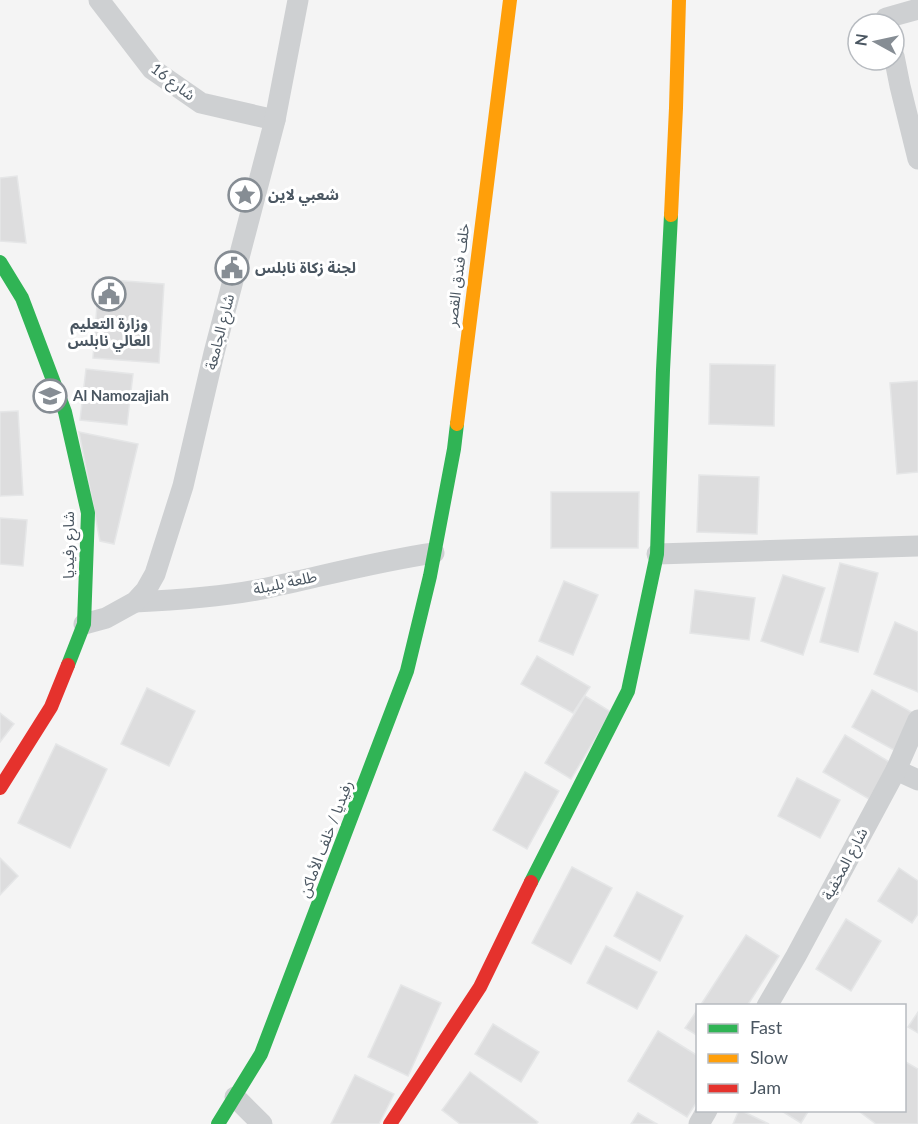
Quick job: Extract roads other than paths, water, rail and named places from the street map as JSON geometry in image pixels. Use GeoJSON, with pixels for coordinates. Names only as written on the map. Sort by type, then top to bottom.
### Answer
{"type":"FeatureCollection","features":[{"type":"Feature","properties":{"kind":"street","name":"شارع 16"},"geometry":{"type":"LineString","coordinates":[[99,0],[152,69],[201,103],[275,120]]}},
{"type":"Feature","properties":{"kind":"street","name":"شارع الجامعة"},"geometry":{"type":"LineString","coordinates":[[84,624],[106,618],[135,602],[146,590],[155,574],[183,486],[214,353],[275,120],[298,0]]}},
{"type":"Feature","properties":{"kind":"street","name":"خلف فندق القصر"},"geometry":{"type":"LineString","coordinates":[[434,553],[454,449],[510,0]]}},
{"type":"Feature","properties":{"kind":"street"},"geometry":{"type":"LineString","coordinates":[[390,1124],[480,987],[544,854],[628,691],[657,554],[679,0]]}},
{"type":"Feature","properties":{"kind":"street"},"geometry":{"type":"LineString","coordinates":[[899,12],[918,9]]}},
{"type":"Feature","properties":{"kind":"street"},"geometry":{"type":"LineString","coordinates":[[897,72],[918,159]]}},
{"type":"Feature","properties":{"kind":"street","name":"شارع رفيديا"},"geometry":{"type":"LineString","coordinates":[[0,262],[22,298],[65,412],[87,513],[84,624],[51,707],[0,788]]}},
{"type":"Feature","properties":{"kind":"street"},"geometry":{"type":"LineString","coordinates":[[657,554],[918,546]]}},
{"type":"Feature","properties":{"kind":"street","name":"طلعة بليبلة"},"geometry":{"type":"LineString","coordinates":[[135,602],[190,599],[265,588],[356,567],[434,553]]}},
{"type":"Feature","properties":{"kind":"street","name":"رفيديا / خلف الأماكن"},"geometry":{"type":"LineString","coordinates":[[218,1124],[261,1054],[406,671],[434,553]]}},
{"type":"Feature","properties":{"kind":"street","name":"شارع المخفية"},"geometry":{"type":"LineString","coordinates":[[768,1004],[896,770],[918,720]]}},
{"type":"Feature","properties":{"kind":"street"},"geometry":{"type":"LineString","coordinates":[[896,770],[918,780]]}},
{"type":"Feature","properties":{"kind":"street"},"geometry":{"type":"LineString","coordinates":[[235,1097],[262,1124]]}},
{"type":"Feature","properties":{"kind":"place","name":"شعبي لاين"},"geometry":{"type":"Point","coordinates":[245,195]}},
{"type":"Feature","properties":{"kind":"place","name":"لجنة زكاة نابلس"},"geometry":{"type":"Point","coordinates":[232,268]}},
{"type":"Feature","properties":{"kind":"place","name":"وزارة التعليم العالي نابلس"},"geometry":{"type":"Point","coordinates":[109,294]}},
{"type":"Feature","properties":{"kind":"place","name":"Al Namozajiah"},"geometry":{"type":"Point","coordinates":[50,396]}}]}
